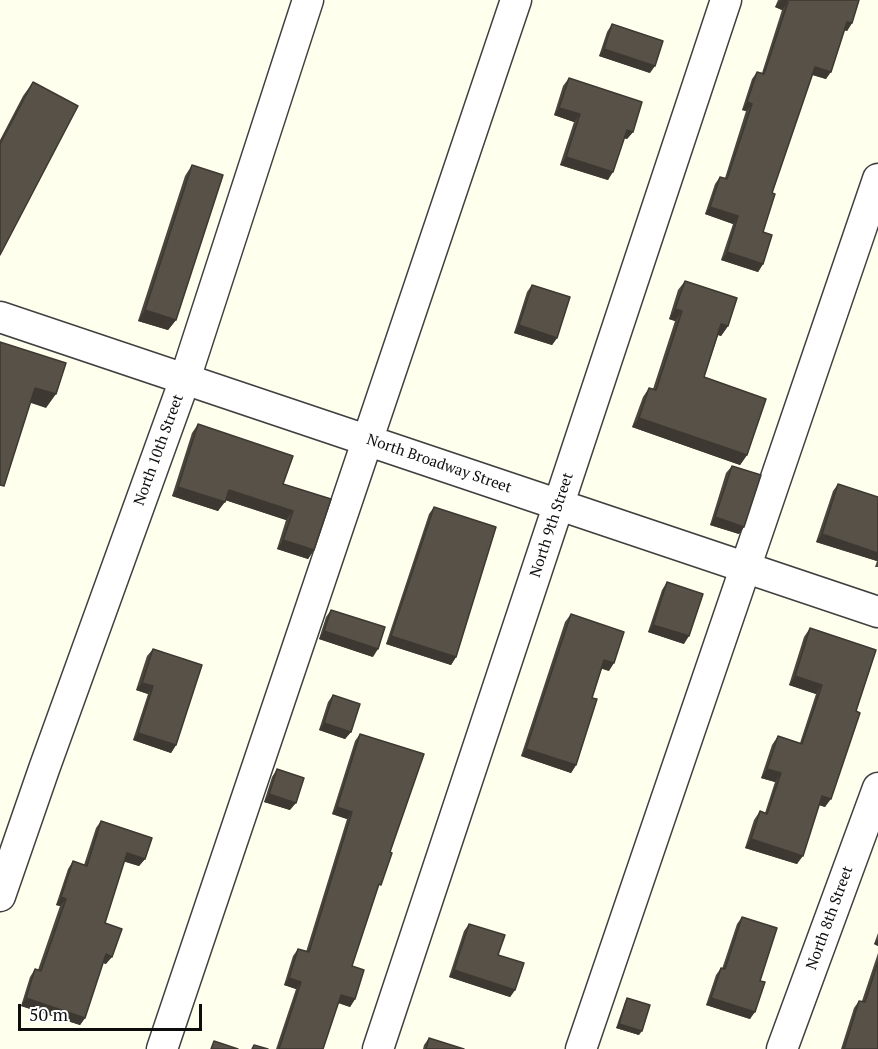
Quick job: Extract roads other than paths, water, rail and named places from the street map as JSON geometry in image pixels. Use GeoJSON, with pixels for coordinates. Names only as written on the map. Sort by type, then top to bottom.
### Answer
{"type":"FeatureCollection","features":[{"type":"Feature","properties":{"kind":"street","name":"North 10th Street"},"geometry":{"type":"LineString","coordinates":[[0,896],[184,379],[308,0]]}},
{"type":"Feature","properties":{"kind":"street"},"geometry":{"type":"LineString","coordinates":[[162,1049],[516,0]]}},
{"type":"Feature","properties":{"kind":"street","name":"North 9th Street"},"geometry":{"type":"LineString","coordinates":[[378,1049],[726,0]]}},
{"type":"Feature","properties":{"kind":"street"},"geometry":{"type":"LineString","coordinates":[[581,1049],[878,179]]}},
{"type":"Feature","properties":{"kind":"street","name":"North Broadway Street"},"geometry":{"type":"LineString","coordinates":[[0,317],[878,612]]}},
{"type":"Feature","properties":{"kind":"street","name":"North 8th Street"},"geometry":{"type":"LineString","coordinates":[[782,1049],[878,788]]}}]}
